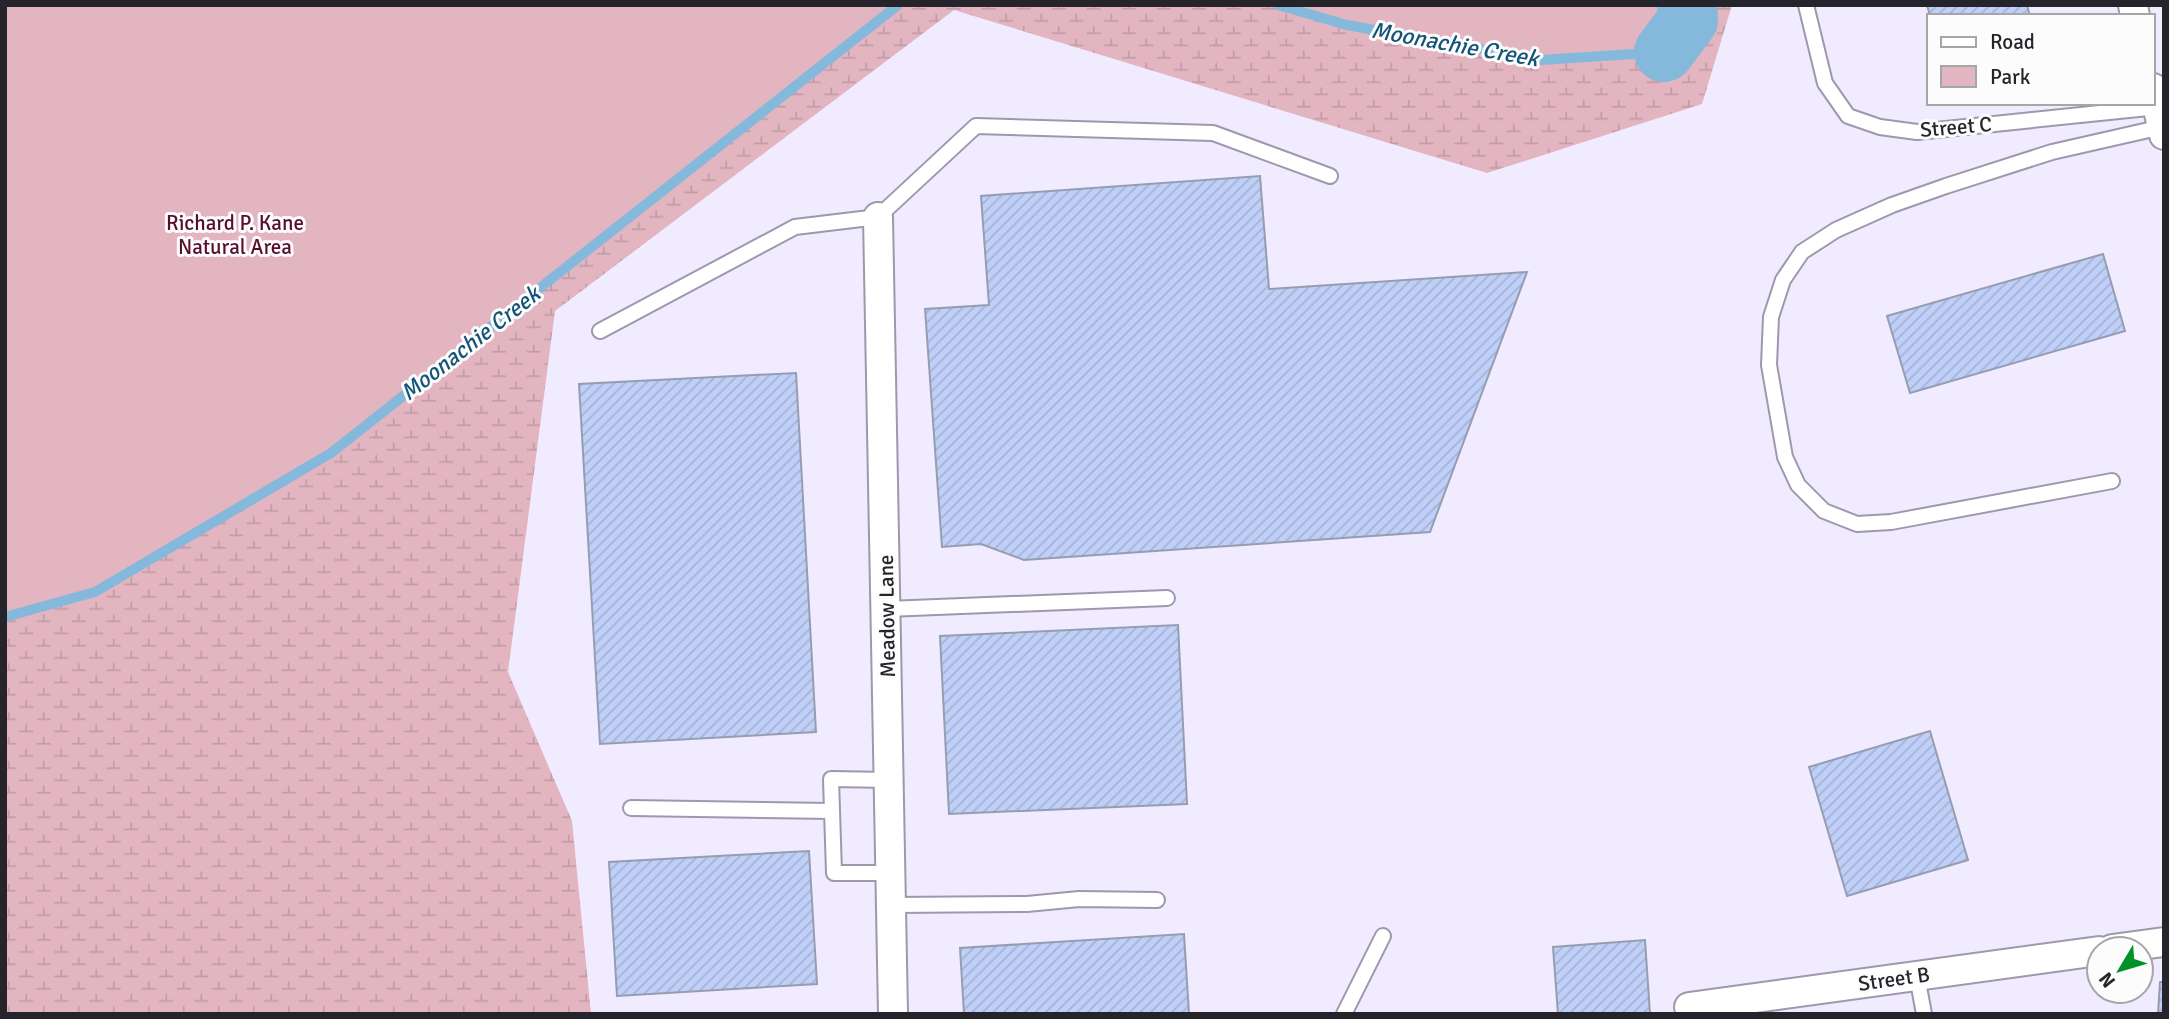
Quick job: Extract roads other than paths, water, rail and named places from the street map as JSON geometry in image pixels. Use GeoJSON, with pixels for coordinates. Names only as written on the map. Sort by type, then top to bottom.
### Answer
{"type":"FeatureCollection","features":[{"type":"Feature","properties":{"kind":"street","name":"Meadow Lane"},"geometry":{"type":"LineString","coordinates":[[878,218],[893,1014]]}},
{"type":"Feature","properties":{"kind":"street","name":"Street B"},"geometry":{"type":"LineString","coordinates":[[1690,1010],[2085,953]]}},
{"type":"Feature","properties":{"kind":"lane","name":"Street C"},"geometry":{"type":"LineString","coordinates":[[1805,5],[1825,83],[1848,116],[1880,127],[1917,132],[2159,114]]}},
{"type":"Feature","properties":{"kind":"lane"},"geometry":{"type":"LineString","coordinates":[[2112,481],[1891,522],[1857,524],[1824,511],[1798,485],[1785,457],[1769,365],[1771,317],[1783,280],[1802,252],[1836,230],[1892,205],[2159,114]]}},
{"type":"Feature","properties":{"kind":"lane"},"geometry":{"type":"LineString","coordinates":[[600,331],[795,228],[878,218],[976,126],[1213,133],[1330,177]]}},
{"type":"Feature","properties":{"kind":"lane"},"geometry":{"type":"LineString","coordinates":[[887,609],[1167,598]]}},
{"type":"Feature","properties":{"kind":"lane"},"geometry":{"type":"LineString","coordinates":[[890,780],[831,779],[834,873],[892,873]]}},
{"type":"Feature","properties":{"kind":"lane"},"geometry":{"type":"LineString","coordinates":[[631,808],[832,811]]}},
{"type":"Feature","properties":{"kind":"lane"},"geometry":{"type":"LineString","coordinates":[[892,905],[1027,904],[1079,899],[1157,900]]}},
{"type":"Feature","properties":{"kind":"lane"},"geometry":{"type":"LineString","coordinates":[[1344,1014],[1383,936]]}},
{"type":"Feature","properties":{"kind":"lane"},"geometry":{"type":"LineString","coordinates":[[1917,976],[1924,1014]]}},
{"type":"Feature","properties":{"kind":"waterway","name":"Moonachie Creek"},"geometry":{"type":"LineString","coordinates":[[5,617],[95,592],[331,453],[898,5]]}},
{"type":"Feature","properties":{"kind":"waterway","name":"Moonachie Creek"},"geometry":{"type":"LineString","coordinates":[[1278,5],[1347,25],[1541,60],[1664,52]]}},
{"type":"Feature","properties":{"kind":"waterway","name":"Moonachie Creek"},"geometry":{"type":"LineString","coordinates":[[1664,52],[1688,20],[1687,5]]}},
{"type":"Feature","properties":{"kind":"park label","name":"Richard P. Kane Natural Area"},"geometry":{"type":"Point","coordinates":[235,235]}}]}
